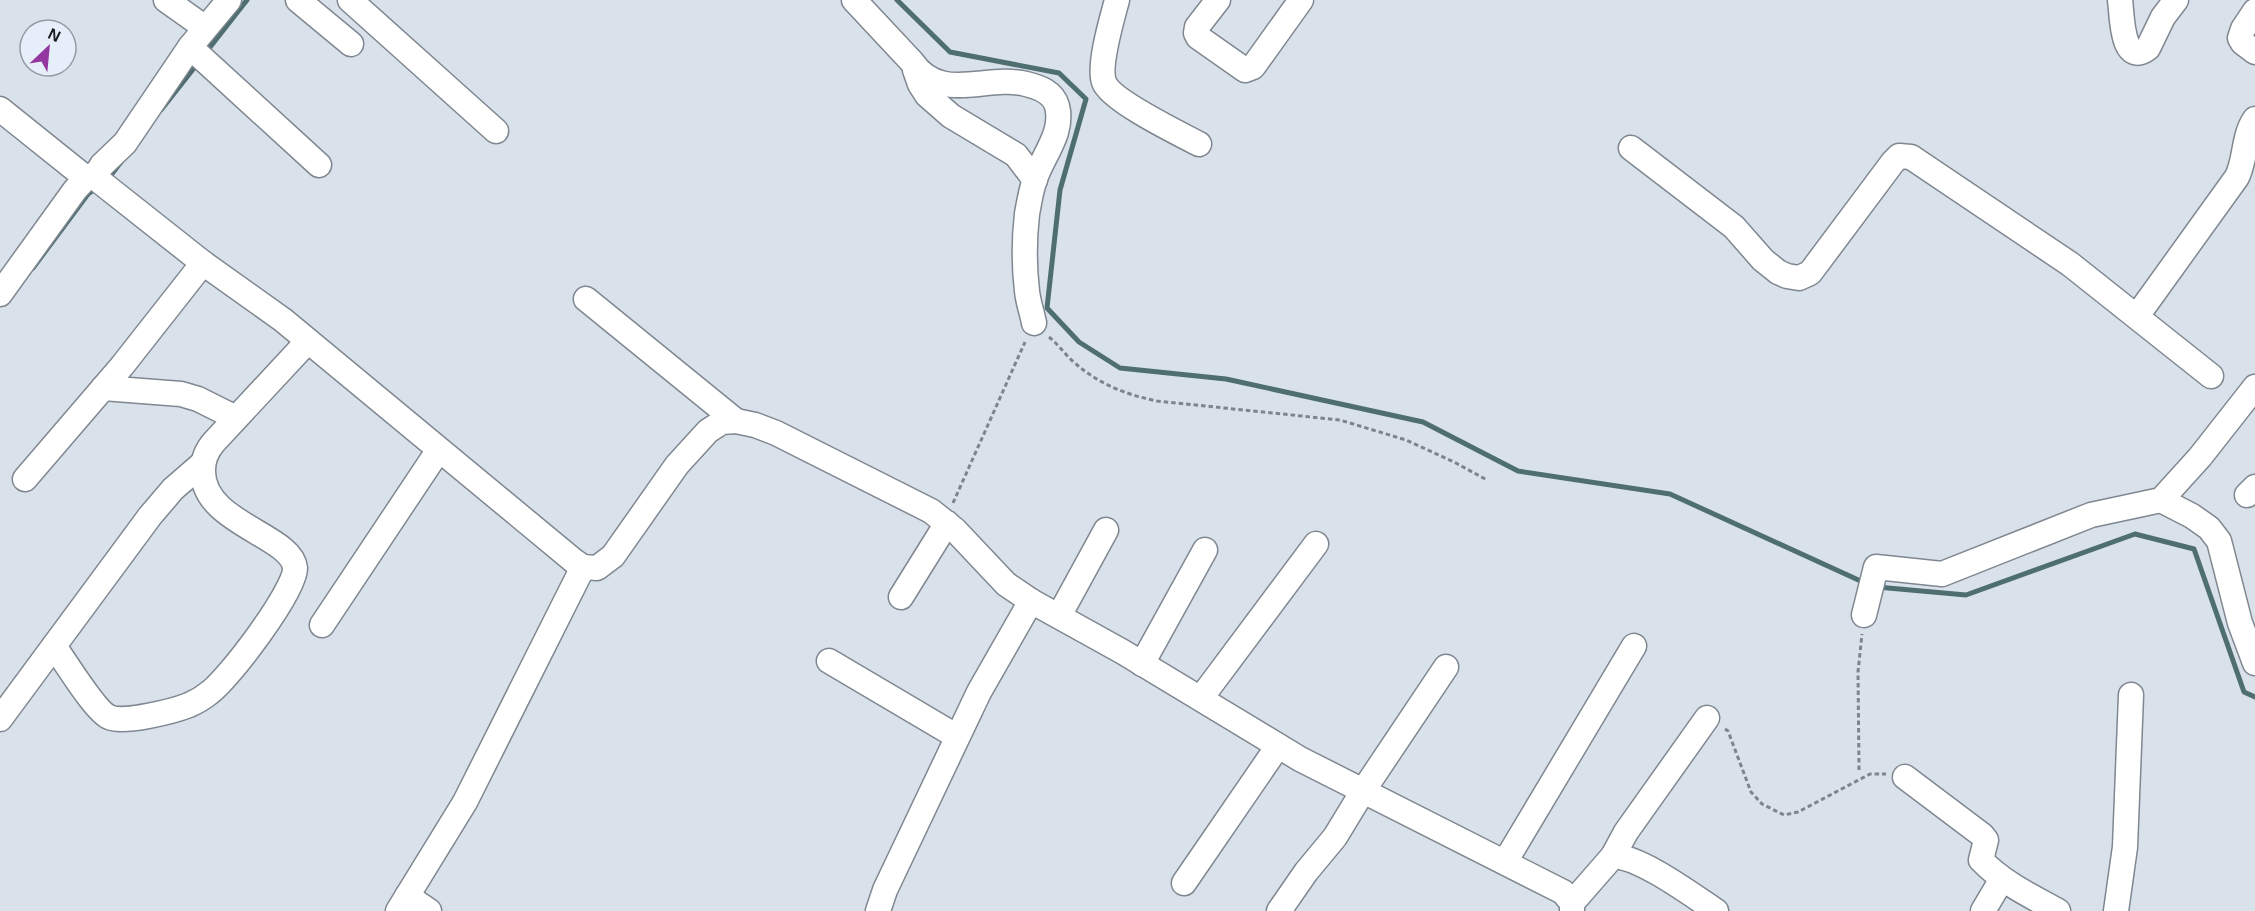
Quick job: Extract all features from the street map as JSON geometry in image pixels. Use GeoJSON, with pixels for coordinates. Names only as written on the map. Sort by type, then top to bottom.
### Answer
{"type":"FeatureCollection","features":[{"type":"Feature","properties":{"kind":"street"},"geometry":{"type":"LineString","coordinates":[[166,0],[204,27]]}},
{"type":"Feature","properties":{"kind":"street"},"geometry":{"type":"LineString","coordinates":[[0,294],[75,190],[97,179],[102,165],[125,143],[204,27],[229,0]]}},
{"type":"Feature","properties":{"kind":"street"},"geometry":{"type":"LineString","coordinates":[[298,0],[351,44]]}},
{"type":"Feature","properties":{"kind":"street"},"geometry":{"type":"LineString","coordinates":[[350,0],[496,131]]}},
{"type":"Feature","properties":{"kind":"street"},"geometry":{"type":"LineString","coordinates":[[1117,0],[1105,52],[1104,82],[1111,93],[1128,105],[1199,144]]}},
{"type":"Feature","properties":{"kind":"street"},"geometry":{"type":"LineString","coordinates":[[1218,0],[1197,27],[1196,33],[1245,70],[1253,67],[1301,0]]}},
{"type":"Feature","properties":{"kind":"street"},"geometry":{"type":"LineString","coordinates":[[2120,0],[2123,36],[2126,45],[2137,52],[2148,48],[2163,17],[2176,0]]}},
{"type":"Feature","properties":{"kind":"street"},"geometry":{"type":"LineString","coordinates":[[856,1],[920,73],[943,84],[1016,81],[1045,90],[1057,105],[1058,124],[1055,137],[1035,180],[1027,214],[1024,258],[1027,294],[1034,322]]}},
{"type":"Feature","properties":{"kind":"street"},"geometry":{"type":"LineString","coordinates":[[2255,11],[2240,38],[2242,43],[2255,52]]}},
{"type":"Feature","properties":{"kind":"street"},"geometry":{"type":"LineString","coordinates":[[190,47],[319,165]]}},
{"type":"Feature","properties":{"kind":"street"},"geometry":{"type":"LineString","coordinates":[[912,62],[920,84],[927,95],[951,116],[1016,154],[1035,180]]}},
{"type":"Feature","properties":{"kind":"street"},"geometry":{"type":"LineString","coordinates":[[0,109],[245,291],[438,451],[584,567],[597,568],[613,556],[691,447],[708,431],[722,423],[736,421]]}},
{"type":"Feature","properties":{"kind":"street"},"geometry":{"type":"LineString","coordinates":[[2137,316],[2237,177],[2249,130],[2255,119]]}},
{"type":"Feature","properties":{"kind":"street"},"geometry":{"type":"LineString","coordinates":[[1631,148],[1734,227],[1769,266],[1794,278],[1805,276],[1816,266],[1893,162],[1899,156],[1911,157],[2070,264],[2211,375]]}},
{"type":"Feature","properties":{"kind":"street"},"geometry":{"type":"LineString","coordinates":[[25,479],[103,388],[203,262]]}},
{"type":"Feature","properties":{"kind":"street"},"geometry":{"type":"LineString","coordinates":[[586,298],[736,421],[776,434],[911,501],[946,522],[1000,579],[1031,601],[1200,698],[1278,746],[1563,892],[1572,907],[1613,856],[1626,832],[1707,718]]}},
{"type":"Feature","properties":{"kind":"street"},"geometry":{"type":"LineString","coordinates":[[54,646],[103,713],[117,719],[168,711],[192,704],[211,692],[231,672],[282,600],[291,584],[295,570],[290,557],[282,549],[230,514],[209,496],[204,486],[203,463],[210,446],[308,341]]}},
{"type":"Feature","properties":{"kind":"street"},"geometry":{"type":"LineString","coordinates":[[1864,609],[1876,567],[1942,574],[2091,515],[2162,500],[2200,457],[2255,387]]}},
{"type":"Feature","properties":{"kind":"street"},"geometry":{"type":"LineString","coordinates":[[103,388],[181,394],[198,399],[236,418]]}},
{"type":"Feature","properties":{"kind":"street"},"geometry":{"type":"LineString","coordinates":[[322,625],[438,451]]}},
{"type":"Feature","properties":{"kind":"street"},"geometry":{"type":"LineString","coordinates":[[0,719],[150,516],[173,489],[203,463]]}},
{"type":"Feature","properties":{"kind":"street"},"geometry":{"type":"LineString","coordinates":[[2162,500],[2209,528],[2219,542],[2240,623],[2255,663]]}},
{"type":"Feature","properties":{"kind":"street"},"geometry":{"type":"LineString","coordinates":[[901,597],[946,522]]}},
{"type":"Feature","properties":{"kind":"street"},"geometry":{"type":"LineString","coordinates":[[1059,616],[1106,530]]}},
{"type":"Feature","properties":{"kind":"street"},"geometry":{"type":"LineString","coordinates":[[1200,698],[1316,544]]}},
{"type":"Feature","properties":{"kind":"street"},"geometry":{"type":"LineString","coordinates":[[1142,664],[1204,550]]}},
{"type":"Feature","properties":{"kind":"street"},"geometry":{"type":"LineString","coordinates":[[429,911],[403,903],[465,802],[584,567]]}},
{"type":"Feature","properties":{"kind":"street"},"geometry":{"type":"LineString","coordinates":[[878,911],[885,890],[956,736],[1031,601]]}},
{"type":"Feature","properties":{"kind":"street"},"geometry":{"type":"LineString","coordinates":[[1505,862],[1634,646]]}},
{"type":"Feature","properties":{"kind":"street"},"geometry":{"type":"LineString","coordinates":[[829,661],[956,736]]}},
{"type":"Feature","properties":{"kind":"street"},"geometry":{"type":"LineString","coordinates":[[1279,911],[1306,872],[1335,837],[1446,667]]}},
{"type":"Feature","properties":{"kind":"street"},"geometry":{"type":"LineString","coordinates":[[2116,911],[2125,847],[2131,695]]}},
{"type":"Feature","properties":{"kind":"street"},"geometry":{"type":"LineString","coordinates":[[1184,883],[1278,746]]}},
{"type":"Feature","properties":{"kind":"street"},"geometry":{"type":"LineString","coordinates":[[1905,777],[1982,835],[1986,840],[1981,860],[2002,879],[2058,911]]}},
{"type":"Feature","properties":{"kind":"street"},"geometry":{"type":"LineString","coordinates":[[1613,856],[1622,856],[1634,861],[1716,911]]}},
{"type":"Feature","properties":{"kind":"street"},"geometry":{"type":"LineString","coordinates":[[1983,911],[2002,879]]}},
{"type":"Feature","properties":{"kind":"path"},"geometry":{"type":"LineString","coordinates":[[946,522],[1034,322],[1075,364],[1097,380],[1135,397],[1340,420],[1406,440],[1487,480]]}},
{"type":"Feature","properties":{"kind":"path"},"geometry":{"type":"LineString","coordinates":[[1859,770],[1858,672],[1864,609]]}},
{"type":"Feature","properties":{"kind":"path"},"geometry":{"type":"LineString","coordinates":[[1707,718],[1714,720],[1728,731],[1751,792],[1762,804],[1784,815],[1798,812],[1870,774],[1905,777]]}},
{"type":"Feature","properties":{"kind":"waterway"},"geometry":{"type":"LineString","coordinates":[[207,51],[247,0]]}},
{"type":"Feature","properties":{"kind":"waterway"},"geometry":{"type":"LineString","coordinates":[[897,0],[950,52],[1059,73],[1086,99],[1060,190],[1047,308],[1079,342],[1120,368],[1226,379],[1423,422],[1518,471],[1670,494],[1865,583]]}},
{"type":"Feature","properties":{"kind":"waterway"},"geometry":{"type":"LineString","coordinates":[[161,110],[198,63]]}},
{"type":"Feature","properties":{"kind":"waterway"},"geometry":{"type":"LineString","coordinates":[[108,179],[121,162]]}},
{"type":"Feature","properties":{"kind":"waterway"},"geometry":{"type":"LineString","coordinates":[[33,268],[88,194],[98,187]]}},
{"type":"Feature","properties":{"kind":"waterway"},"geometry":{"type":"LineString","coordinates":[[1877,587],[1966,595],[2135,534],[2194,549],[2244,692],[2255,697]]}}]}
